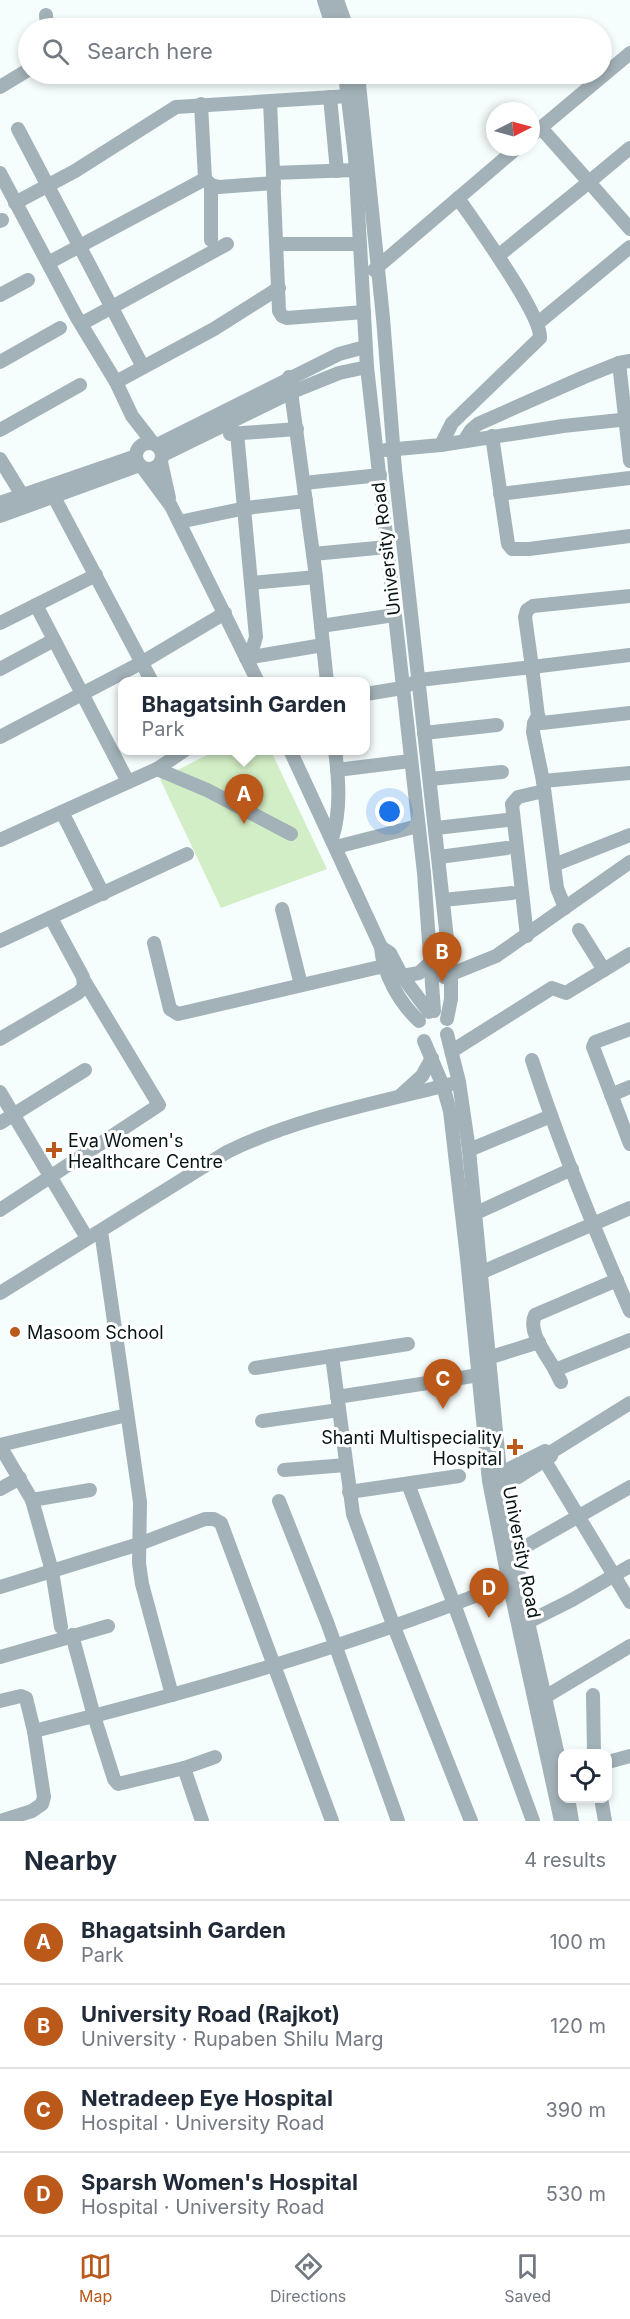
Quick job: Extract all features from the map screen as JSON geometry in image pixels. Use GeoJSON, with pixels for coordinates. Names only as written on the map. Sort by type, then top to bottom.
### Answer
{"type":"FeatureCollection","features":[{"type":"Feature","properties":{"kind":"street"},"geometry":{"type":"LineString","coordinates":[[324,0],[330,18]]}},
{"type":"Feature","properties":{"kind":"street"},"geometry":{"type":"LineString","coordinates":[[338,0],[343,18]]}},
{"type":"Feature","properties":{"kind":"street"},"geometry":{"type":"LineString","coordinates":[[612,68],[630,53]]}},
{"type":"Feature","properties":{"kind":"street"},"geometry":{"type":"LineString","coordinates":[[0,87],[18,76]]}},
{"type":"Feature","properties":{"kind":"street","name":"University Road"},"geometry":{"type":"LineString","coordinates":[[347,84],[356,170],[365,347],[378,450],[433,980],[427,1014]]}},
{"type":"Feature","properties":{"kind":"street","name":"University Road"},"geometry":{"type":"LineString","coordinates":[[359,84],[378,267],[393,449],[451,975],[451,999],[447,1019]]}},
{"type":"Feature","properties":{"kind":"street"},"geometry":{"type":"LineString","coordinates":[[540,129],[593,84]]}},
{"type":"Feature","properties":{"kind":"street"},"geometry":{"type":"LineString","coordinates":[[15,203],[176,107],[349,96]]}},
{"type":"Feature","properties":{"kind":"street"},"geometry":{"type":"LineString","coordinates":[[330,97],[337,171]]}},
{"type":"Feature","properties":{"kind":"street"},"geometry":{"type":"LineString","coordinates":[[270,101],[279,310],[282,316],[287,318],[364,312]]}},
{"type":"Feature","properties":{"kind":"street"},"geometry":{"type":"LineString","coordinates":[[201,104],[211,240]]}},
{"type":"Feature","properties":{"kind":"street"},"geometry":{"type":"LineString","coordinates":[[18,129],[144,367]]}},
{"type":"Feature","properties":{"kind":"street"},"geometry":{"type":"LineString","coordinates":[[540,136],[589,182],[630,230]]}},
{"type":"Feature","properties":{"kind":"street"},"geometry":{"type":"LineString","coordinates":[[498,256],[630,148]]}},
{"type":"Feature","properties":{"kind":"street"},"geometry":{"type":"LineString","coordinates":[[363,278],[507,156]]}},
{"type":"Feature","properties":{"kind":"street"},"geometry":{"type":"LineString","coordinates":[[208,182],[219,187],[274,178],[356,170]]}},
{"type":"Feature","properties":{"kind":"street"},"geometry":{"type":"LineString","coordinates":[[0,173],[81,324],[116,382],[132,416],[158,451],[171,506]]}},
{"type":"Feature","properties":{"kind":"street"},"geometry":{"type":"LineString","coordinates":[[48,263],[208,182]]}},
{"type":"Feature","properties":{"kind":"street"},"geometry":{"type":"LineString","coordinates":[[441,445],[452,423],[537,342],[540,333],[538,323],[498,256],[458,198]]}},
{"type":"Feature","properties":{"kind":"street"},"geometry":{"type":"LineString","coordinates":[[81,324],[227,244]]}},
{"type":"Feature","properties":{"kind":"street"},"geometry":{"type":"LineString","coordinates":[[277,244],[360,244]]}},
{"type":"Feature","properties":{"kind":"street"},"geometry":{"type":"LineString","coordinates":[[538,323],[630,247]]}},
{"type":"Feature","properties":{"kind":"street"},"geometry":{"type":"LineString","coordinates":[[0,296],[28,280]]}},
{"type":"Feature","properties":{"kind":"street"},"geometry":{"type":"LineString","coordinates":[[116,382],[214,329],[279,288]]}},
{"type":"Feature","properties":{"kind":"street"},"geometry":{"type":"LineString","coordinates":[[0,362],[60,328]]}},
{"type":"Feature","properties":{"kind":"street"},"geometry":{"type":"LineString","coordinates":[[158,451],[289,377],[339,354],[365,347]]}},
{"type":"Feature","properties":{"kind":"street"},"geometry":{"type":"LineString","coordinates":[[464,441],[478,424],[625,362],[630,461]]}},
{"type":"Feature","properties":{"kind":"street"},"geometry":{"type":"LineString","coordinates":[[0,504],[54,497],[139,460],[144,444],[158,451],[213,431],[292,392],[339,373],[367,367]]}},
{"type":"Feature","properties":{"kind":"street"},"geometry":{"type":"LineString","coordinates":[[289,377],[313,554],[327,677]]}},
{"type":"Feature","properties":{"kind":"street"},"geometry":{"type":"LineString","coordinates":[[0,430],[80,386]]}},
{"type":"Feature","properties":{"kind":"street"},"geometry":{"type":"LineString","coordinates":[[132,416],[139,460],[171,506],[256,677]]}},
{"type":"Feature","properties":{"kind":"street"},"geometry":{"type":"LineString","coordinates":[[378,450],[441,445],[492,436],[628,420]]}},
{"type":"Feature","properties":{"kind":"street"},"geometry":{"type":"LineString","coordinates":[[213,431],[237,434],[297,429]]}},
{"type":"Feature","properties":{"kind":"street"},"geometry":{"type":"LineString","coordinates":[[237,434],[246,508],[256,637],[253,647],[245,655]]}},
{"type":"Feature","properties":{"kind":"street"},"geometry":{"type":"LineString","coordinates":[[492,436],[508,544],[512,549],[529,549],[630,536]]}},
{"type":"Feature","properties":{"kind":"street"},"geometry":{"type":"LineString","coordinates":[[0,516],[26,500],[139,460],[155,468],[158,451]]}},
{"type":"Feature","properties":{"kind":"street"},"geometry":{"type":"LineString","coordinates":[[0,459],[26,500]]}},
{"type":"Feature","properties":{"kind":"street"},"geometry":{"type":"LineString","coordinates":[[304,483],[380,475]]}},
{"type":"Feature","properties":{"kind":"street"},"geometry":{"type":"LineString","coordinates":[[500,494],[630,478]]}},
{"type":"Feature","properties":{"kind":"street"},"geometry":{"type":"LineString","coordinates":[[54,497],[150,677]]}},
{"type":"Feature","properties":{"kind":"street"},"geometry":{"type":"LineString","coordinates":[[179,522],[246,508],[306,501]]}},
{"type":"Feature","properties":{"kind":"street"},"geometry":{"type":"LineString","coordinates":[[313,554],[387,547]]}},
{"type":"Feature","properties":{"kind":"street"},"geometry":{"type":"LineString","coordinates":[[0,623],[96,575]]}},
{"type":"Feature","properties":{"kind":"street"},"geometry":{"type":"LineString","coordinates":[[251,583],[316,578]]}},
{"type":"Feature","properties":{"kind":"street"},"geometry":{"type":"LineString","coordinates":[[630,596],[533,606],[525,617],[538,716],[542,723],[630,713]]}},
{"type":"Feature","properties":{"kind":"street"},"geometry":{"type":"LineString","coordinates":[[36,605],[128,782]]}},
{"type":"Feature","properties":{"kind":"street"},"geometry":{"type":"LineString","coordinates":[[0,737],[141,663],[225,614]]}},
{"type":"Feature","properties":{"kind":"street"},"geometry":{"type":"LineString","coordinates":[[321,626],[394,615]]}},
{"type":"Feature","properties":{"kind":"street"},"geometry":{"type":"LineString","coordinates":[[0,669],[54,640]]}},
{"type":"Feature","properties":{"kind":"street"},"geometry":{"type":"LineString","coordinates":[[245,655],[323,645]]}},
{"type":"Feature","properties":{"kind":"street"},"geometry":{"type":"LineString","coordinates":[[370,693],[402,688],[419,680],[630,655]]}},
{"type":"Feature","properties":{"kind":"street"},"geometry":{"type":"LineString","coordinates":[[538,716],[534,723],[534,732],[557,888],[565,908]]}},
{"type":"Feature","properties":{"kind":"street"},"geometry":{"type":"LineString","coordinates":[[424,733],[497,725]]}},
{"type":"Feature","properties":{"kind":"street"},"geometry":{"type":"LineString","coordinates":[[2,835],[62,812],[157,769],[178,755]]}},
{"type":"Feature","properties":{"kind":"street"},"geometry":{"type":"LineString","coordinates":[[292,755],[381,947],[384,966],[402,1001],[427,1014],[443,1015],[447,1019],[449,1024],[447,1034],[440,1042],[424,1041],[418,1033],[427,1014]]}},
{"type":"Feature","properties":{"kind":"street"},"geometry":{"type":"LineString","coordinates":[[334,843],[339,819],[336,755]]}},
{"type":"Feature","properties":{"kind":"street"},"geometry":{"type":"LineString","coordinates":[[337,770],[410,761]]}},
{"type":"Feature","properties":{"kind":"street"},"geometry":{"type":"LineString","coordinates":[[157,769],[207,790],[291,834]]}},
{"type":"Feature","properties":{"kind":"street"},"geometry":{"type":"LineString","coordinates":[[430,779],[502,772]]}},
{"type":"Feature","properties":{"kind":"street"},"geometry":{"type":"LineString","coordinates":[[527,936],[512,804],[518,797],[543,786],[630,774]]}},
{"type":"Feature","properties":{"kind":"street"},"geometry":{"type":"LineString","coordinates":[[62,812],[103,894]]}},
{"type":"Feature","properties":{"kind":"street"},"geometry":{"type":"LineString","coordinates":[[436,828],[507,820]]}},
{"type":"Feature","properties":{"kind":"street"},"geometry":{"type":"LineString","coordinates":[[334,843],[418,826]]}},
{"type":"Feature","properties":{"kind":"street"},"geometry":{"type":"LineString","coordinates":[[554,864],[630,835]]}},
{"type":"Feature","properties":{"kind":"street"},"geometry":{"type":"LineString","coordinates":[[439,857],[507,848]]}},
{"type":"Feature","properties":{"kind":"street"},"geometry":{"type":"LineString","coordinates":[[0,941],[187,854]]}},
{"type":"Feature","properties":{"kind":"street"},"geometry":{"type":"LineString","coordinates":[[433,980],[496,956],[630,862]]}},
{"type":"Feature","properties":{"kind":"street"},"geometry":{"type":"LineString","coordinates":[[443,900],[513,892]]}},
{"type":"Feature","properties":{"kind":"street"},"geometry":{"type":"LineString","coordinates":[[282,909],[301,985]]}},
{"type":"Feature","properties":{"kind":"street"},"geometry":{"type":"LineString","coordinates":[[0,1210],[159,1105],[85,982],[51,918]]}},
{"type":"Feature","properties":{"kind":"street"},"geometry":{"type":"LineString","coordinates":[[579,930],[604,970]]}},
{"type":"Feature","properties":{"kind":"street"},"geometry":{"type":"LineString","coordinates":[[154,943],[170,1009],[173,1013],[189,1013],[384,966]]}},
{"type":"Feature","properties":{"kind":"street"},"geometry":{"type":"LineString","coordinates":[[381,947],[390,954],[427,1014]]}},
{"type":"Feature","properties":{"kind":"street"},"geometry":{"type":"LineString","coordinates":[[452,1050],[552,988],[566,993],[630,954]]}},
{"type":"Feature","properties":{"kind":"street"},"geometry":{"type":"LineString","coordinates":[[402,976],[419,973],[431,962]]}},
{"type":"Feature","properties":{"kind":"street"},"geometry":{"type":"LineString","coordinates":[[0,1039],[78,993],[84,987],[85,982]]}},
{"type":"Feature","properties":{"kind":"street"},"geometry":{"type":"LineString","coordinates":[[630,1029],[600,1039],[592,1047],[630,1144]]}},
{"type":"Feature","properties":{"kind":"street","name":"University Road"},"geometry":{"type":"LineString","coordinates":[[447,1034],[459,1082],[468,1150],[488,1358],[495,1478],[558,1753]]}},
{"type":"Feature","properties":{"kind":"street","name":"University Road"},"geometry":{"type":"LineString","coordinates":[[424,1041],[443,1086],[450,1111],[479,1375],[508,1583],[561,1821]]}},
{"type":"Feature","properties":{"kind":"street"},"geometry":{"type":"LineString","coordinates":[[397,1098],[422,1076],[432,1058]]}},
{"type":"Feature","properties":{"kind":"street"},"geometry":{"type":"LineString","coordinates":[[531,1060],[550,1116],[630,1311]]}},
{"type":"Feature","properties":{"kind":"street"},"geometry":{"type":"LineString","coordinates":[[0,1123],[85,1070]]}},
{"type":"Feature","properties":{"kind":"street"},"geometry":{"type":"LineString","coordinates":[[3,1286],[101,1231],[227,1152],[255,1138],[288,1127],[459,1082]]}},
{"type":"Feature","properties":{"kind":"street"},"geometry":{"type":"LineString","coordinates":[[611,1095],[630,1088]]}},
{"type":"Feature","properties":{"kind":"street"},"geometry":{"type":"LineString","coordinates":[[0,1092],[87,1238]]}},
{"type":"Feature","properties":{"kind":"street"},"geometry":{"type":"LineString","coordinates":[[468,1150],[550,1116]]}},
{"type":"Feature","properties":{"kind":"street"},"geometry":{"type":"LineString","coordinates":[[474,1214],[572,1169]]}},
{"type":"Feature","properties":{"kind":"street"},"geometry":{"type":"LineString","coordinates":[[480,1274],[630,1208]]}},
{"type":"Feature","properties":{"kind":"street"},"geometry":{"type":"LineString","coordinates":[[101,1231],[140,1502],[139,1563],[142,1584],[172,1695]]}},
{"type":"Feature","properties":{"kind":"street"},"geometry":{"type":"LineString","coordinates":[[617,1280],[535,1315],[532,1320],[539,1342],[558,1376],[630,1340]]}},
{"type":"Feature","properties":{"kind":"street"},"geometry":{"type":"LineString","coordinates":[[488,1358],[539,1342]]}},
{"type":"Feature","properties":{"kind":"street"},"geometry":{"type":"LineString","coordinates":[[255,1368],[408,1344]]}},
{"type":"Feature","properties":{"kind":"street"},"geometry":{"type":"LineString","coordinates":[[332,1356],[353,1514],[394,1627],[471,1821]]}},
{"type":"Feature","properties":{"kind":"street"},"geometry":{"type":"LineString","coordinates":[[262,1421],[479,1375]]}},
{"type":"Feature","properties":{"kind":"street"},"geometry":{"type":"LineString","coordinates":[[549,1456],[630,1403]]}},
{"type":"Feature","properties":{"kind":"street"},"geometry":{"type":"LineString","coordinates":[[128,1415],[0,1446],[32,1500],[66,1631],[114,1779],[118,1784],[184,1768],[215,1757]]}},
{"type":"Feature","properties":{"kind":"street"},"geometry":{"type":"LineString","coordinates":[[495,1478],[547,1450],[578,1516],[630,1602]]}},
{"type":"Feature","properties":{"kind":"street"},"geometry":{"type":"LineString","coordinates":[[284,1470],[346,1465]]}},
{"type":"Feature","properties":{"kind":"street"},"geometry":{"type":"LineString","coordinates":[[349,1492],[459,1476]]}},
{"type":"Feature","properties":{"kind":"street"},"geometry":{"type":"LineString","coordinates":[[0,1489],[20,1478]]}},
{"type":"Feature","properties":{"kind":"street"},"geometry":{"type":"LineString","coordinates":[[408,1484],[533,1821]]}},
{"type":"Feature","properties":{"kind":"street"},"geometry":{"type":"LineString","coordinates":[[514,1553],[630,1488]]}},
{"type":"Feature","properties":{"kind":"street"},"geometry":{"type":"LineString","coordinates":[[32,1500],[90,1490]]}},
{"type":"Feature","properties":{"kind":"street"},"geometry":{"type":"LineString","coordinates":[[279,1502],[335,1646],[398,1821]]}},
{"type":"Feature","properties":{"kind":"street"},"geometry":{"type":"LineString","coordinates":[[0,1587],[139,1544],[205,1519],[214,1519],[221,1523],[332,1821]]}},
{"type":"Feature","properties":{"kind":"street"},"geometry":{"type":"LineString","coordinates":[[528,1622],[572,1600],[630,1566]]}},
{"type":"Feature","properties":{"kind":"street"},"geometry":{"type":"LineString","coordinates":[[34,1731],[274,1667],[394,1627],[508,1583]]}},
{"type":"Feature","properties":{"kind":"street"},"geometry":{"type":"LineString","coordinates":[[0,1657],[66,1631],[108,1626]]}},
{"type":"Feature","properties":{"kind":"street"},"geometry":{"type":"LineString","coordinates":[[545,1697],[630,1646]]}},
{"type":"Feature","properties":{"kind":"street"},"geometry":{"type":"LineString","coordinates":[[593,1695],[594,1749]]}},
{"type":"Feature","properties":{"kind":"street"},"geometry":{"type":"LineString","coordinates":[[0,1701],[21,1696],[26,1698],[34,1731],[44,1797],[42,1804],[32,1811],[0,1821]]}},
{"type":"Feature","properties":{"kind":"street"},"geometry":{"type":"LineString","coordinates":[[612,1761],[630,1756]]}},
{"type":"Feature","properties":{"kind":"street"},"geometry":{"type":"LineString","coordinates":[[184,1768],[202,1821]]}},
{"type":"Feature","properties":{"kind":"street"},"geometry":{"type":"LineString","coordinates":[[569,1803],[572,1821]]}},
{"type":"Feature","properties":{"kind":"street"},"geometry":{"type":"LineString","coordinates":[[602,1803],[605,1821]]}},
{"type":"Feature","properties":{"kind":"green space"},"geometry":{"type":"Polygon","coordinates":[[[207,755],[273,755],[327,869],[221,908],[160,779],[207,755]]]}},
{"type":"Feature","properties":{"kind":"place","name":"Bhagatsinh Garden"},"geometry":{"type":"Point","coordinates":[244,824]}},
{"type":"Feature","properties":{"kind":"place","name":"University Road (Rajkot)"},"geometry":{"type":"Point","coordinates":[442,982]}},
{"type":"Feature","properties":{"kind":"place","name":"Eva Women's Healthcare Centre"},"geometry":{"type":"Point","coordinates":[54,1150]}},
{"type":"Feature","properties":{"kind":"place","name":"Masoom School"},"geometry":{"type":"Point","coordinates":[15,1332]}},
{"type":"Feature","properties":{"kind":"place","name":"Netradeep Eye Hospital"},"geometry":{"type":"Point","coordinates":[443,1409]}},
{"type":"Feature","properties":{"kind":"place","name":"Shanti Multispeciality Hospital"},"geometry":{"type":"Point","coordinates":[515,1447]}},
{"type":"Feature","properties":{"kind":"place","name":"Sparsh Women's Hospital"},"geometry":{"type":"Point","coordinates":[489,1618]}}]}
